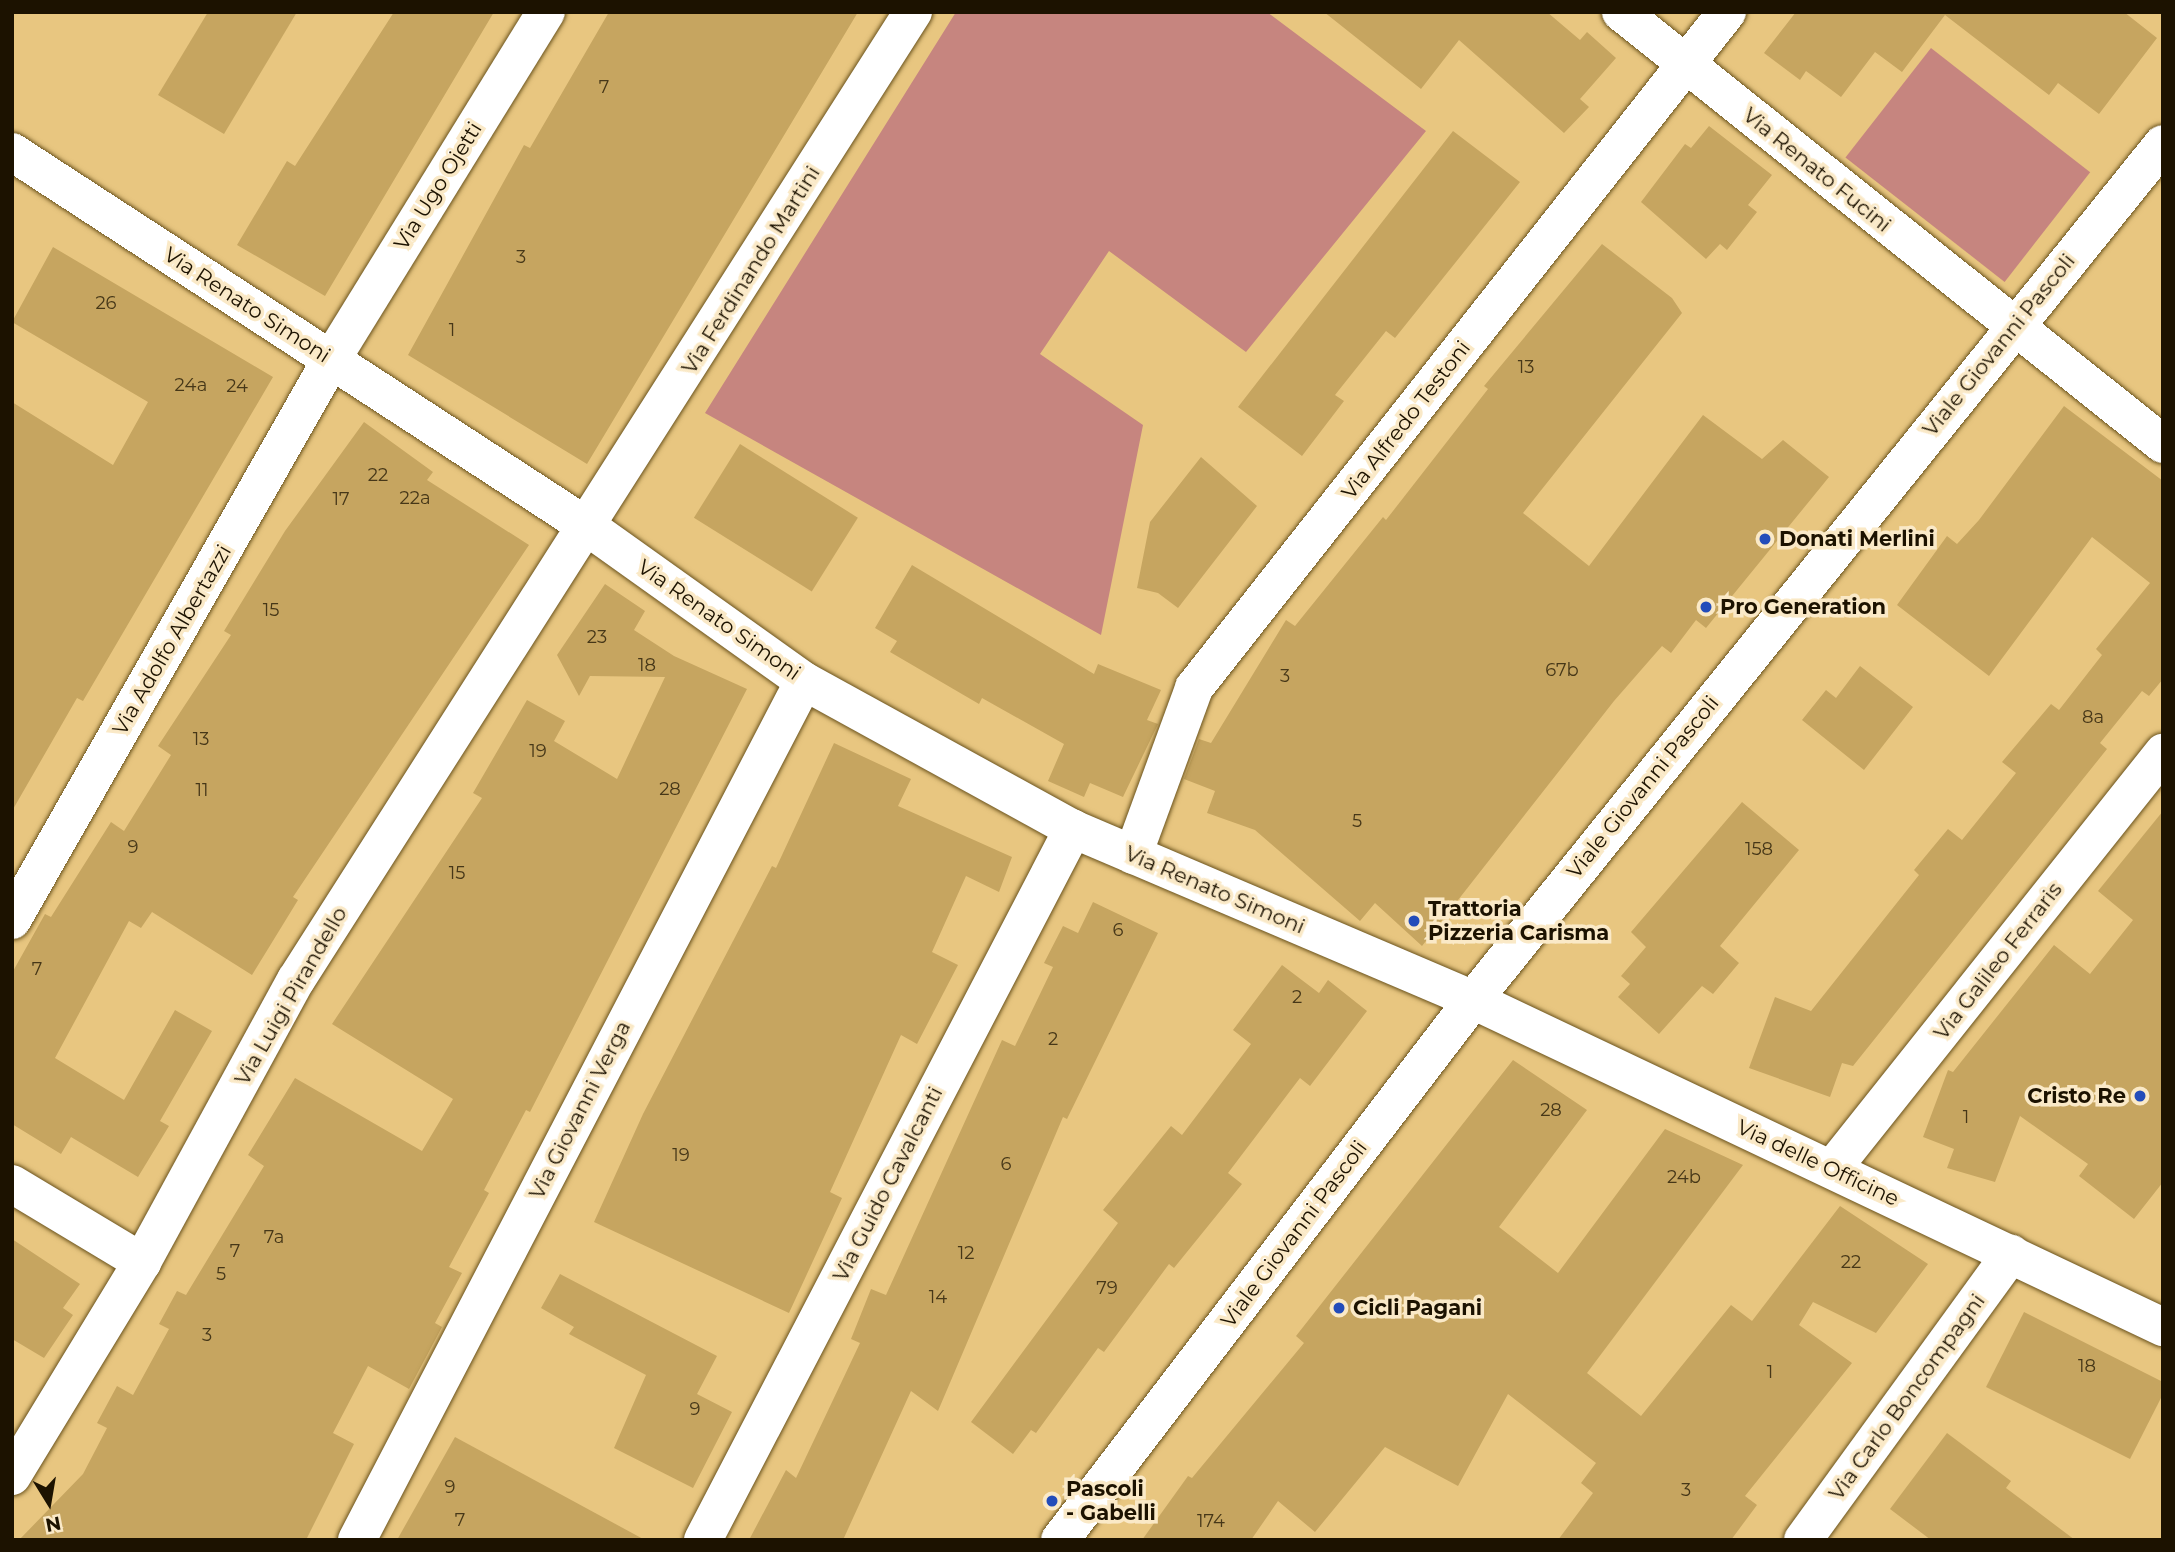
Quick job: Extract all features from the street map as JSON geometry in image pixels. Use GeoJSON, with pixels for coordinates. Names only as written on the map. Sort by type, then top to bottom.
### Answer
{"type":"FeatureCollection","features":[{"type":"Feature","properties":{"kind":"street","name":"Via Ugo Ojetti"},"geometry":{"type":"LineString","coordinates":[[331,360],[546,12]]}},
{"type":"Feature","properties":{"kind":"street","name":"Via Ferdinando Martini"},"geometry":{"type":"LineString","coordinates":[[588,527],[914,12]]}},
{"type":"Feature","properties":{"kind":"street","name":"Via Renato Fucini"},"geometry":{"type":"LineString","coordinates":[[1621,12],[2163,444]]}},
{"type":"Feature","properties":{"kind":"street","name":"Via Alfredo Testoni"},"geometry":{"type":"LineString","coordinates":[[1133,855],[1194,688],[1727,12]]}},
{"type":"Feature","properties":{"kind":"street","name":"Viale Giovanni Pascoli"},"geometry":{"type":"LineString","coordinates":[[1060,1540],[1473,1000],[2163,144]]}},
{"type":"Feature","properties":{"kind":"street","name":"Via Renato Simoni"},"geometry":{"type":"LineString","coordinates":[[12,152],[588,527],[803,681],[1073,829],[1473,1000]]}},
{"type":"Feature","properties":{"kind":"street","name":"Via Adolfo Albertazzi"},"geometry":{"type":"LineString","coordinates":[[12,920],[331,360]]}},
{"type":"Feature","properties":{"kind":"street","name":"Via Luigi Pirandello"},"geometry":{"type":"LineString","coordinates":[[12,1476],[142,1262],[296,980],[588,527]]}},
{"type":"Feature","properties":{"kind":"street","name":"Via Giovanni Verga"},"geometry":{"type":"LineString","coordinates":[[357,1540],[803,681]]}},
{"type":"Feature","properties":{"kind":"street","name":"Via Galileo Ferraris"},"geometry":{"type":"LineString","coordinates":[[1832,1169],[2163,753]]}},
{"type":"Feature","properties":{"kind":"street","name":"Via Guido Cavalcanti"},"geometry":{"type":"LineString","coordinates":[[703,1540],[1073,829]]}},
{"type":"Feature","properties":{"kind":"street","name":"Via delle Officine"},"geometry":{"type":"LineString","coordinates":[[1473,1000],[2163,1327]]}},
{"type":"Feature","properties":{"kind":"street"},"geometry":{"type":"LineString","coordinates":[[12,1184],[142,1262]]}},
{"type":"Feature","properties":{"kind":"street","name":"Via Carlo Boncompagni"},"geometry":{"type":"LineString","coordinates":[[1803,1540],[2011,1254]]}},
{"type":"Feature","properties":{"kind":"shaded area"},"geometry":{"type":"Polygon","coordinates":[[[956,12],[1267,12],[1426,131],[1246,352],[1109,251],[1040,354],[1143,425],[1101,635],[705,413],[956,12]]]}},
{"type":"Feature","properties":{"kind":"shaded area"},"geometry":{"type":"Polygon","coordinates":[[[1931,48],[2090,172],[2005,282],[1845,158],[1931,48]]]}},
{"type":"Feature","properties":{"kind":"building"},"geometry":{"type":"Polygon","coordinates":[[[208,12],[297,12],[224,134],[158,95],[208,12]]]}},
{"type":"Feature","properties":{"kind":"building"},"geometry":{"type":"Polygon","coordinates":[[[394,12],[494,12],[325,296],[237,245],[287,161],[295,166],[394,12]]]}},
{"type":"Feature","properties":{"kind":"building"},"geometry":{"type":"Polygon","coordinates":[[[609,12],[858,12],[587,464],[408,355],[524,145],[530,148],[609,12]]]}},
{"type":"Feature","properties":{"kind":"building"},"geometry":{"type":"Polygon","coordinates":[[[1324,12],[1547,12],[1580,40],[1587,32],[1616,58],[1580,99],[1589,107],[1564,133],[1459,40],[1421,89],[1324,12]]]}},
{"type":"Feature","properties":{"kind":"building"},"geometry":{"type":"Polygon","coordinates":[[[1796,12],[2124,12],[2157,38],[2099,114],[2058,83],[2049,95],[1945,15],[1902,72],[1875,52],[1841,97],[1806,71],[1800,80],[1764,53],[1796,12]]]}},
{"type":"Feature","properties":{"kind":"building"},"geometry":{"type":"Polygon","coordinates":[[[1709,126],[1772,175],[1748,205],[1757,212],[1727,250],[1720,244],[1706,259],[1641,202],[1685,144],[1691,148],[1709,126]]]}},
{"type":"Feature","properties":{"kind":"building"},"geometry":{"type":"Polygon","coordinates":[[[1453,131],[1520,182],[1395,338],[1386,331],[1335,395],[1344,401],[1302,456],[1238,407],[1453,131]]]}},
{"type":"Feature","properties":{"kind":"building"},"geometry":{"type":"Polygon","coordinates":[[[1602,244],[1672,298],[1682,313],[1523,513],[1589,566],[1703,415],[1762,459],[1783,440],[1829,477],[1706,628],[1696,620],[1671,653],[1662,646],[1614,701],[1422,946],[1375,903],[1360,921],[1255,830],[1207,813],[1215,791],[1184,779],[1199,739],[1211,743],[1286,620],[1295,626],[1383,517],[1386,520],[1488,389],[1484,386],[1602,244]]]}},
{"type":"Feature","properties":{"kind":"building"},"geometry":{"type":"Polygon","coordinates":[[[53,247],[273,377],[83,701],[77,698],[12,811],[12,402],[113,465],[148,402],[12,322],[53,247]]]}},
{"type":"Feature","properties":{"kind":"building"},"geometry":{"type":"Polygon","coordinates":[[[2064,406],[2163,481],[2163,679],[2149,696],[2142,691],[2100,743],[2107,749],[1853,1066],[1842,1063],[1830,1097],[1749,1068],[1775,997],[1811,1011],[1919,875],[1914,870],[1948,829],[1962,840],[2016,773],[2002,762],[2051,704],[2059,710],[2102,655],[2096,649],[2150,583],[2092,537],[1989,676],[1897,605],[1947,536],[1957,544],[1979,520],[2064,406]]]}},
{"type":"Feature","properties":{"kind":"building"},"geometry":{"type":"Polygon","coordinates":[[[364,422],[433,472],[427,480],[529,545],[293,897],[298,900],[252,975],[152,912],[141,928],[129,921],[55,1058],[124,1100],[175,1010],[212,1031],[160,1121],[169,1126],[138,1177],[71,1137],[61,1154],[12,1124],[12,973],[45,914],[51,917],[111,822],[124,831],[171,755],[158,746],[231,635],[224,631],[285,531],[364,422]]]}},
{"type":"Feature","properties":{"kind":"building"},"geometry":{"type":"Polygon","coordinates":[[[740,444],[858,518],[812,591],[694,518],[740,444]]]}},
{"type":"Feature","properties":{"kind":"building"},"geometry":{"type":"Polygon","coordinates":[[[1201,457],[1257,506],[1178,608],[1158,593],[1137,588],[1150,522],[1201,457]]]}},
{"type":"Feature","properties":{"kind":"building"},"geometry":{"type":"Polygon","coordinates":[[[912,565],[1094,674],[1098,664],[1161,690],[1147,720],[1158,724],[1123,797],[1090,783],[1084,797],[1048,781],[1064,744],[982,698],[979,704],[890,652],[897,641],[875,628],[912,565]]]}},
{"type":"Feature","properties":{"kind":"building"},"geometry":{"type":"Polygon","coordinates":[[[605,584],[645,611],[634,630],[674,656],[747,689],[530,1112],[526,1110],[484,1190],[489,1193],[449,1267],[462,1273],[435,1323],[442,1327],[409,1389],[368,1366],[333,1433],[354,1444],[306,1540],[19,1540],[83,1474],[107,1428],[97,1423],[117,1386],[133,1395],[169,1329],[159,1324],[177,1291],[186,1295],[264,1166],[248,1155],[295,1078],[422,1151],[453,1099],[332,1024],[482,798],[473,793],[527,700],[565,721],[554,741],[617,779],[665,677],[590,676],[579,696],[557,655],[605,584]]]}},
{"type":"Feature","properties":{"kind":"building"},"geometry":{"type":"Polygon","coordinates":[[[1860,666],[1913,707],[1864,770],[1802,720],[1826,690],[1836,698],[1860,666]]]}},
{"type":"Feature","properties":{"kind":"building"},"geometry":{"type":"Polygon","coordinates":[[[834,743],[911,779],[898,806],[1012,857],[999,892],[966,876],[932,952],[958,965],[917,1044],[901,1035],[830,1192],[842,1198],[789,1313],[594,1222],[643,1114],[772,866],[776,868],[834,743]]]}},
{"type":"Feature","properties":{"kind":"building"},"geometry":{"type":"Polygon","coordinates":[[[1742,802],[1799,850],[1720,946],[1739,963],[1713,994],[1702,986],[1659,1034],[1618,997],[1630,984],[1621,976],[1646,947],[1631,932],[1742,802]]]}},
{"type":"Feature","properties":{"kind":"building"},"geometry":{"type":"Polygon","coordinates":[[[2163,811],[2163,1182],[2134,1219],[2079,1176],[2088,1164],[2020,1116],[1995,1182],[1947,1168],[1954,1149],[1923,1137],[1948,1070],[1953,1072],[2054,945],[2090,974],[2133,920],[2098,891],[2163,811]]]}},
{"type":"Feature","properties":{"kind":"building"},"geometry":{"type":"Polygon","coordinates":[[[1093,902],[1158,933],[1067,1119],[1063,1117],[938,1411],[911,1391],[843,1540],[749,1540],[786,1470],[796,1478],[860,1343],[851,1339],[871,1289],[886,1295],[1002,1040],[1015,1046],[1053,967],[1044,963],[1063,926],[1078,933],[1093,902]]]}},
{"type":"Feature","properties":{"kind":"building"},"geometry":{"type":"Polygon","coordinates":[[[1282,965],[1319,993],[1328,980],[1367,1011],[1310,1086],[1300,1078],[1228,1173],[1242,1184],[1174,1268],[1169,1264],[1104,1352],[1098,1348],[1036,1433],[1031,1430],[1013,1454],[971,1422],[1118,1223],[1103,1210],[1171,1126],[1182,1135],[1251,1044],[1233,1030],[1282,965]]]}},
{"type":"Feature","properties":{"kind":"building"},"geometry":{"type":"Polygon","coordinates":[[[1513,1060],[1587,1110],[1499,1227],[1558,1273],[1665,1129],[1743,1165],[1587,1373],[1641,1416],[1731,1305],[1752,1321],[1840,1206],[1928,1264],[1876,1333],[1813,1302],[1799,1325],[1852,1363],[1745,1496],[1757,1505],[1731,1540],[1558,1540],[1593,1493],[1581,1483],[1596,1463],[1508,1394],[1458,1486],[1385,1447],[1315,1532],[1278,1501],[1251,1540],[1142,1540],[1188,1476],[1192,1478],[1304,1343],[1296,1336],[1513,1060]]]}},
{"type":"Feature","properties":{"kind":"building"},"geometry":{"type":"Polygon","coordinates":[[[12,1239],[80,1284],[63,1308],[73,1315],[44,1358],[12,1339],[12,1239]]]}},
{"type":"Feature","properties":{"kind":"building"},"geometry":{"type":"Polygon","coordinates":[[[560,1274],[717,1356],[697,1394],[732,1412],[693,1488],[614,1448],[646,1375],[569,1334],[574,1327],[541,1308],[560,1274]]]}},
{"type":"Feature","properties":{"kind":"building"},"geometry":{"type":"Polygon","coordinates":[[[2024,1312],[2163,1382],[2163,1394],[2130,1459],[1986,1387],[2024,1312]]]}},
{"type":"Feature","properties":{"kind":"building"},"geometry":{"type":"Polygon","coordinates":[[[1947,1433],[2011,1481],[2006,1488],[2075,1540],[1931,1540],[1890,1509],[1947,1433]]]}},
{"type":"Feature","properties":{"kind":"building"},"geometry":{"type":"Polygon","coordinates":[[[455,1437],[645,1540],[397,1540],[455,1437]]]}},
{"type":"Feature","properties":{"kind":"place","name":"Donati Merlini"},"geometry":{"type":"Point","coordinates":[1765,539]}},
{"type":"Feature","properties":{"kind":"place","name":"Pro Generation"},"geometry":{"type":"Point","coordinates":[1706,607]}},
{"type":"Feature","properties":{"kind":"place","name":"Trattoria Pizzeria Carisma"},"geometry":{"type":"Point","coordinates":[1414,921]}},
{"type":"Feature","properties":{"kind":"place","name":"Cristo Re"},"geometry":{"type":"Point","coordinates":[2140,1096]}},
{"type":"Feature","properties":{"kind":"place","name":"Cicli Pagani"},"geometry":{"type":"Point","coordinates":[1339,1308]}},
{"type":"Feature","properties":{"kind":"place","name":"Pascoli - Gabelli"},"geometry":{"type":"Point","coordinates":[1052,1501]}}]}
